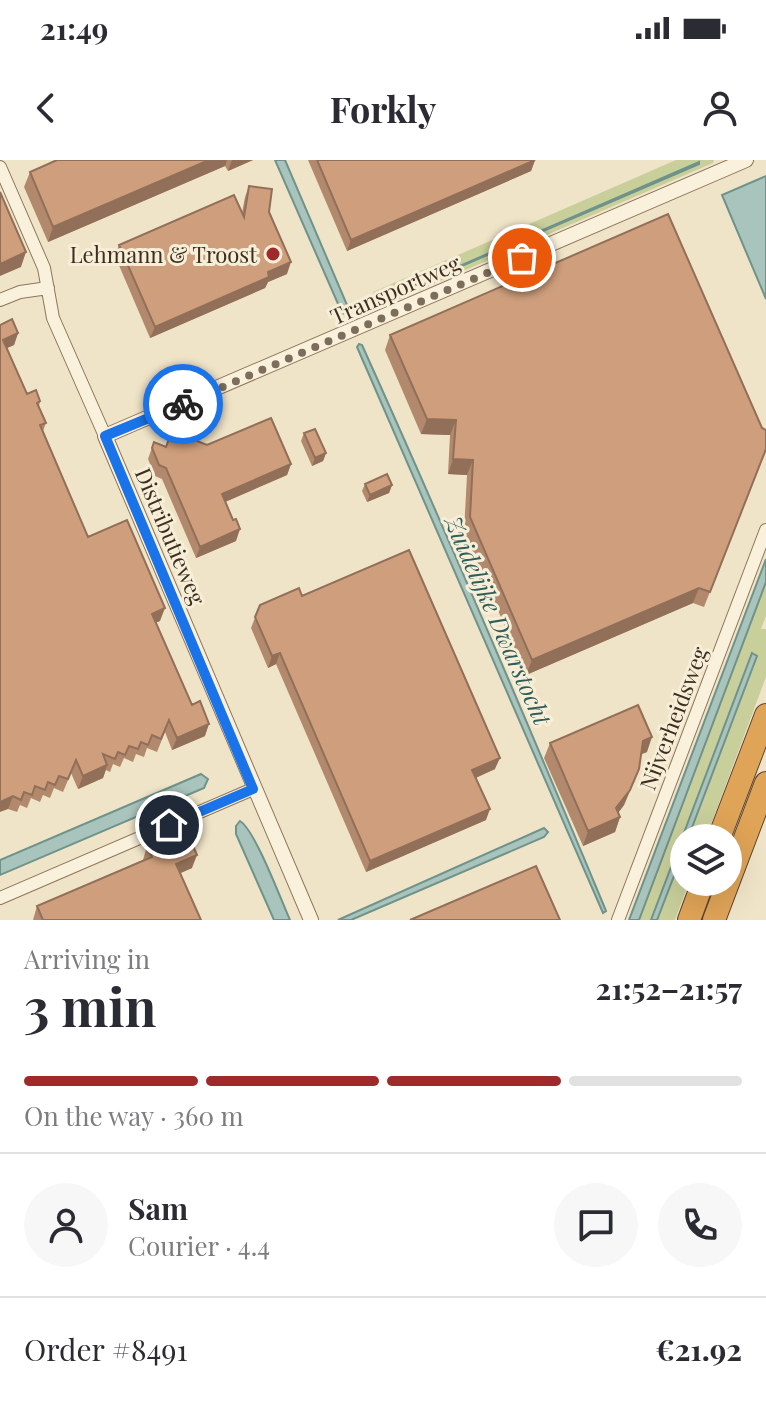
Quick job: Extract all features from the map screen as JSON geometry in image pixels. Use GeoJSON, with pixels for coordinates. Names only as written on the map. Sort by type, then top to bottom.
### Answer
{"type":"FeatureCollection","features":[{"type":"Feature","properties":{"kind":"highway"},"geometry":{"type":"LineString","coordinates":[[724,824],[766,715]]}},
{"type":"Feature","properties":{"kind":"highway"},"geometry":{"type":"LineString","coordinates":[[714,920],[766,783]]}},
{"type":"Feature","properties":{"kind":"highway"},"geometry":{"type":"LineString","coordinates":[[689,920],[698,896]]}},
{"type":"Feature","properties":{"kind":"street","name":"Transportweg"},"geometry":{"type":"LineString","coordinates":[[105,436],[746,160]]}},
{"type":"Feature","properties":{"kind":"street","name":"Distributieweg"},"geometry":{"type":"LineString","coordinates":[[0,167],[44,268],[53,318],[311,920]]}},
{"type":"Feature","properties":{"kind":"street"},"geometry":{"type":"LineString","coordinates":[[0,300],[20,292],[48,288]]}},
{"type":"Feature","properties":{"kind":"street","name":"Nijverheidsweg"},"geometry":{"type":"LineString","coordinates":[[618,920],[766,530]]}},
{"type":"Feature","properties":{"kind":"street"},"geometry":{"type":"LineString","coordinates":[[0,898],[253,789]]}},
{"type":"Feature","properties":{"kind":"green space"},"geometry":{"type":"Polygon","coordinates":[[[676,160],[714,160],[380,307],[373,292],[676,160]]]}},
{"type":"Feature","properties":{"kind":"green space"},"geometry":{"type":"Polygon","coordinates":[[[766,582],[766,616],[761,629],[766,629],[766,677],[711,824],[693,824],[757,656],[754,653],[687,824],[675,824],[766,582]]]}},
{"type":"Feature","properties":{"kind":"green space"},"geometry":{"type":"Polygon","coordinates":[[[670,837],[670,870],[651,920],[639,920],[670,837]]]}},
{"type":"Feature","properties":{"kind":"green space"},"geometry":{"type":"Polygon","coordinates":[[[670,886],[670,896],[684,896],[675,920],[657,920],[670,886]]]}},
{"type":"Feature","properties":{"kind":"water"},"geometry":{"type":"Polygon","coordinates":[[[275,160],[285,160],[350,312],[348,315],[342,313],[275,160]]]}},
{"type":"Feature","properties":{"kind":"water"},"geometry":{"type":"Polygon","coordinates":[[[699,164],[385,299],[386,298],[699,164]]]}},
{"type":"Feature","properties":{"kind":"water"},"geometry":{"type":"Polygon","coordinates":[[[766,176],[766,299],[722,195],[766,176]]]}},
{"type":"Feature","properties":{"kind":"water"},"geometry":{"type":"Polygon","coordinates":[[[359,344],[485,625],[604,906],[606,911],[603,913],[357,347],[359,344]]]}},
{"type":"Feature","properties":{"kind":"water"},"geometry":{"type":"Polygon","coordinates":[[[766,559],[766,582],[675,824],[670,824],[670,837],[639,920],[629,920],[766,559]]]}},
{"type":"Feature","properties":{"kind":"water"},"geometry":{"type":"Polygon","coordinates":[[[752,653],[757,656],[693,824],[687,824],[752,653]]]}},
{"type":"Feature","properties":{"kind":"water"},"geometry":{"type":"Polygon","coordinates":[[[201,774],[208,779],[204,788],[0,875],[0,860],[201,774]]]}},
{"type":"Feature","properties":{"kind":"water"},"geometry":{"type":"Polygon","coordinates":[[[240,821],[253,837],[290,920],[274,920],[236,834],[240,821]]]}},
{"type":"Feature","properties":{"kind":"water"},"geometry":{"type":"Polygon","coordinates":[[[544,828],[548,832],[544,837],[351,920],[338,920],[544,828]]]}},
{"type":"Feature","properties":{"kind":"water"},"geometry":{"type":"Polygon","coordinates":[[[670,870],[670,886],[657,920],[651,920],[670,870]]]}},
{"type":"Feature","properties":{"kind":"building"},"geometry":{"type":"Polygon","coordinates":[[[57,160],[209,160],[53,227],[30,172],[57,160]]]}},
{"type":"Feature","properties":{"kind":"building"},"geometry":{"type":"Polygon","coordinates":[[[317,160],[535,160],[351,240],[317,160]]]}},
{"type":"Feature","properties":{"kind":"building"},"geometry":{"type":"Polygon","coordinates":[[[249,186],[272,189],[269,212],[291,262],[268,272],[269,277],[155,327],[119,245],[234,195],[244,217],[249,186]]]}},
{"type":"Feature","properties":{"kind":"building"},"geometry":{"type":"Polygon","coordinates":[[[0,192],[26,252],[0,264],[0,192]]]}},
{"type":"Feature","properties":{"kind":"building"},"geometry":{"type":"Polygon","coordinates":[[[668,214],[762,428],[766,430],[766,449],[710,592],[699,588],[532,660],[470,517],[473,460],[453,459],[456,420],[427,419],[390,335],[668,214]]]}},
{"type":"Feature","properties":{"kind":"building"},"geometry":{"type":"Polygon","coordinates":[[[12,319],[18,333],[3,340],[27,394],[36,390],[40,401],[37,403],[46,423],[40,425],[88,537],[127,520],[165,608],[152,614],[192,705],[200,701],[209,724],[177,738],[169,720],[161,739],[152,735],[148,745],[141,742],[138,749],[129,746],[125,755],[118,752],[115,759],[103,754],[107,765],[83,776],[76,760],[68,779],[59,776],[55,785],[48,782],[45,790],[35,786],[32,795],[24,792],[21,800],[13,796],[0,802],[0,325],[12,319]]]}},
{"type":"Feature","properties":{"kind":"building"},"geometry":{"type":"Polygon","coordinates":[[[271,418],[291,464],[222,494],[240,529],[200,547],[166,468],[159,465],[152,448],[154,442],[166,447],[172,431],[207,445],[271,418]]]}},
{"type":"Feature","properties":{"kind":"building"},"geometry":{"type":"Polygon","coordinates":[[[315,429],[326,453],[315,458],[304,433],[315,429]]]}},
{"type":"Feature","properties":{"kind":"building"},"geometry":{"type":"Polygon","coordinates":[[[387,474],[392,485],[370,495],[365,484],[387,474]]]}},
{"type":"Feature","properties":{"kind":"building"},"geometry":{"type":"Polygon","coordinates":[[[409,550],[500,758],[472,770],[490,809],[370,861],[280,653],[272,656],[255,617],[260,605],[299,588],[302,596],[409,550]]]}},
{"type":"Feature","properties":{"kind":"building"},"geometry":{"type":"Polygon","coordinates":[[[638,705],[652,737],[643,741],[639,769],[630,790],[616,808],[620,817],[588,831],[550,743],[638,705]]]}},
{"type":"Feature","properties":{"kind":"building"},"geometry":{"type":"Polygon","coordinates":[[[186,830],[197,855],[176,864],[201,920],[43,920],[37,906],[152,857],[147,846],[186,830]]]}},
{"type":"Feature","properties":{"kind":"building"},"geometry":{"type":"Polygon","coordinates":[[[536,866],[560,920],[410,920],[536,866]]]}},
{"type":"Feature","properties":{"kind":"way so far"},"geometry":{"type":"LineString","coordinates":[[183,404],[522,258]]}},
{"type":"Feature","properties":{"kind":"place","name":"Lehmann & Troost"},"geometry":{"type":"Point","coordinates":[273,254]}},
{"type":"Feature","properties":{"kind":"route"},"geometry":{"type":"LineString","coordinates":[[169,825],[253,789],[105,436],[183,404]]}},
{"type":"Feature","properties":{"kind":"water label","name":"Zuidelijke Dwarstocht"},"geometry":{"type":"Point","coordinates":[499,620]}}]}
